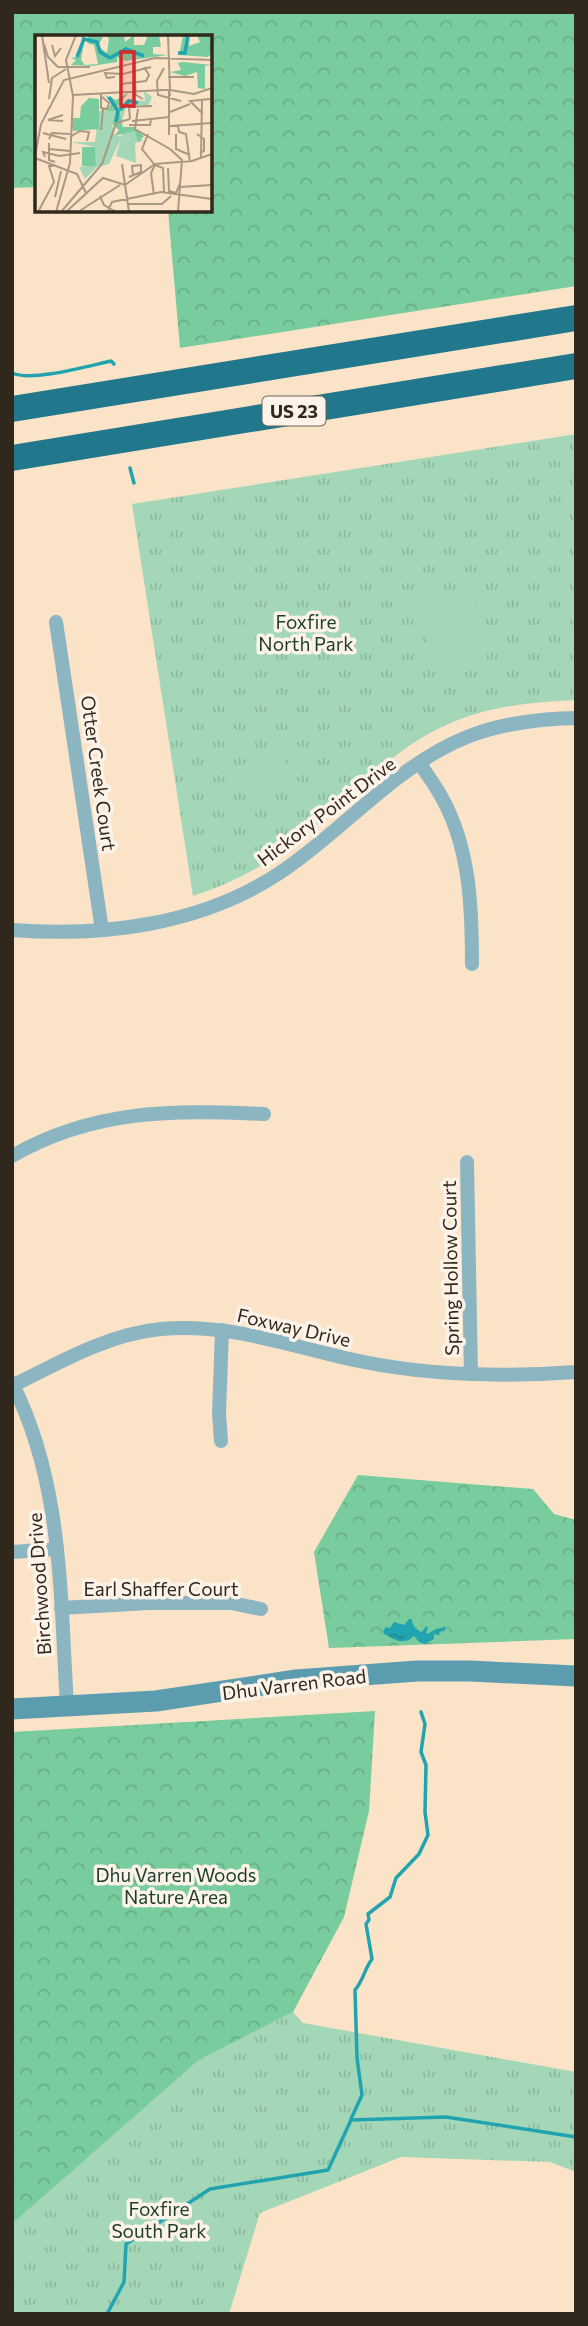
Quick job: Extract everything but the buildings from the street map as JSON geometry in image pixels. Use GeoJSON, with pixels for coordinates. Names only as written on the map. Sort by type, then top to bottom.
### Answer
{"type":"FeatureCollection","features":[{"type":"Feature","properties":{"kind":"highway","name":"US 23"},"geometry":{"type":"LineString","coordinates":[[12,409],[576,318]]}},
{"type":"Feature","properties":{"kind":"highway","name":"US 23"},"geometry":{"type":"LineString","coordinates":[[12,458],[576,366]]}},
{"type":"Feature","properties":{"kind":"main road","name":"Dhu Varren Road"},"geometry":{"type":"LineString","coordinates":[[12,1709],[156,1701],[296,1680],[417,1671],[576,1676]]}},
{"type":"Feature","properties":{"kind":"street","name":"Otter Creek Court"},"geometry":{"type":"LineString","coordinates":[[55,622],[102,930]]}},
{"type":"Feature","properties":{"kind":"street","name":"Hickory Point Drive"},"geometry":{"type":"LineString","coordinates":[[12,930],[102,930],[190,915],[256,887],[303,857],[387,787],[454,743],[495,728],[529,721],[576,718]]}},
{"type":"Feature","properties":{"kind":"street"},"geometry":{"type":"LineString","coordinates":[[420,764],[442,796],[465,860],[472,920],[472,964]]}},
{"type":"Feature","properties":{"kind":"street"},"geometry":{"type":"LineString","coordinates":[[12,1156],[61,1134],[128,1116],[179,1111],[264,1114]]}},
{"type":"Feature","properties":{"kind":"street","name":"Spring Hollow Court"},"geometry":{"type":"LineString","coordinates":[[467,1162],[471,1374]]}},
{"type":"Feature","properties":{"kind":"street","name":"Foxway Drive"},"geometry":{"type":"LineString","coordinates":[[13,1384],[93,1347],[132,1334],[171,1328],[222,1330],[380,1365],[471,1374],[576,1372]]}},
{"type":"Feature","properties":{"kind":"street"},"geometry":{"type":"LineString","coordinates":[[221,1441],[219,1402],[222,1330]]}},
{"type":"Feature","properties":{"kind":"street","name":"Birchwood Drive"},"geometry":{"type":"LineString","coordinates":[[13,1384],[28,1417],[46,1472],[51,1499],[57,1549],[66,1705]]}},
{"type":"Feature","properties":{"kind":"street"},"geometry":{"type":"LineString","coordinates":[[12,1552],[57,1549]]}},
{"type":"Feature","properties":{"kind":"street","name":"Earl Shaffer Court"},"geometry":{"type":"LineString","coordinates":[[61,1608],[149,1603],[231,1603],[261,1609]]}},
{"type":"Feature","properties":{"kind":"green space"},"geometry":{"type":"Polygon","coordinates":[[[12,12],[576,12],[576,286],[180,348],[168,212],[212,212],[212,35],[35,35],[35,187],[12,188],[12,12]]]}},
{"type":"Feature","properties":{"kind":"green space","name":"Foxfire North Park"},"geometry":{"type":"Polygon","coordinates":[[[576,434],[576,700],[510,706],[478,713],[426,735],[389,761],[322,821],[278,855],[237,878],[193,896],[132,504],[576,434]]]}},
{"type":"Feature","properties":{"kind":"green space"},"geometry":{"type":"Polygon","coordinates":[[[473,590],[489,667],[436,678],[420,601],[473,590]]]}},
{"type":"Feature","properties":{"kind":"green space"},"geometry":{"type":"Polygon","coordinates":[[[282,751],[293,783],[261,795],[249,763],[282,751]]]}},
{"type":"Feature","properties":{"kind":"green space"},"geometry":{"type":"Polygon","coordinates":[[[358,1475],[533,1489],[554,1514],[576,1520],[576,1639],[329,1648],[314,1552],[358,1475]]]}},
{"type":"Feature","properties":{"kind":"green space","name":"Dhu Varren Woods Nature Area"},"geometry":{"type":"Polygon","coordinates":[[[375,1711],[369,1811],[344,1917],[293,2012],[199,2060],[12,2224],[12,1732],[375,1711]]]}},
{"type":"Feature","properties":{"kind":"green space","name":"Foxfire South Park"},"geometry":{"type":"Polygon","coordinates":[[[293,2012],[303,2023],[576,2072],[576,2172],[550,2162],[401,2157],[260,2213],[229,2314],[12,2314],[12,2224],[199,2060],[293,2012]]]}},
{"type":"Feature","properties":{"kind":"water"},"geometry":{"type":"Polygon","coordinates":[[[412,1619],[417,1629],[422,1632],[426,1626],[427,1634],[445,1627],[445,1631],[440,1631],[439,1635],[434,1634],[434,1639],[425,1644],[414,1636],[403,1641],[384,1634],[386,1627],[390,1628],[394,1622],[404,1625],[412,1619]]]}},
{"type":"Feature","properties":{"kind":"waterway"},"geometry":{"type":"LineString","coordinates":[[12,373],[33,376],[111,361],[114,364]]}},
{"type":"Feature","properties":{"kind":"waterway"},"geometry":{"type":"LineString","coordinates":[[130,468],[134,483]]}},
{"type":"Feature","properties":{"kind":"waterway"},"geometry":{"type":"LineString","coordinates":[[351,2119],[362,2095],[357,2058],[355,1990],[372,1959],[366,1924],[369,1920],[368,1914],[390,1897],[396,1878],[419,1854],[428,1835],[425,1812],[426,1765],[421,1752],[425,1724],[421,1712]]}},
{"type":"Feature","properties":{"kind":"waterway"},"geometry":{"type":"LineString","coordinates":[[107,2314],[124,2282],[126,2244],[210,2189],[328,2170],[351,2120],[446,2117],[576,2137]]}}]}
